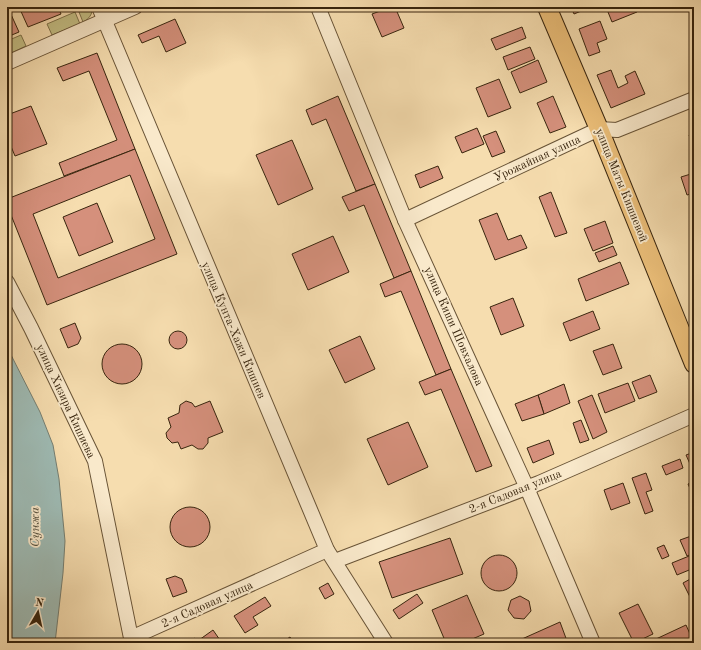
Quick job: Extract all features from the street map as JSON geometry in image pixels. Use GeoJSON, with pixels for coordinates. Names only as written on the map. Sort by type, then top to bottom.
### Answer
{"type":"FeatureCollection","features":[{"type":"Feature","properties":{"kind":"main road","name":"улица Маты Кишиевой"},"geometry":{"type":"LineString","coordinates":[[547,7],[599,129],[694,364]]}},
{"type":"Feature","properties":{"kind":"street","name":"улица Кунта-Хажи Кишиев"},"geometry":{"type":"LineString","coordinates":[[99,7],[331,556],[386,643]]}},
{"type":"Feature","properties":{"kind":"street"},"geometry":{"type":"LineString","coordinates":[[7,63],[135,7]]}},
{"type":"Feature","properties":{"kind":"street","name":"улица Киши Шовхалова"},"geometry":{"type":"LineString","coordinates":[[318,7],[406,220],[527,488],[593,643]]}},
{"type":"Feature","properties":{"kind":"street","name":"Урожайная улица"},"geometry":{"type":"LineString","coordinates":[[406,220],[599,129],[617,130],[694,99]]}},
{"type":"Feature","properties":{"kind":"street","name":"улица Хизира Кишиева"},"geometry":{"type":"LineString","coordinates":[[7,282],[95,460],[131,640]]}},
{"type":"Feature","properties":{"kind":"street","name":"2-я Садовая улица"},"geometry":{"type":"LineString","coordinates":[[131,640],[331,556],[527,488],[694,415]]}},
{"type":"Feature","properties":{"kind":"shaded area"},"geometry":{"type":"Polygon","coordinates":[[[77,7],[92,7],[90,16],[83,22],[77,7]]]}},
{"type":"Feature","properties":{"kind":"shaded area"},"geometry":{"type":"Polygon","coordinates":[[[75,12],[80,24],[52,35],[47,24],[75,12]]]}},
{"type":"Feature","properties":{"kind":"shaded area"},"geometry":{"type":"Polygon","coordinates":[[[21,35],[26,46],[11,53],[7,45],[7,41],[21,35]]]}},
{"type":"Feature","properties":{"kind":"water","name":"Сунжа"},"geometry":{"type":"Polygon","coordinates":[[[7,347],[40,412],[53,445],[59,479],[65,541],[55,643],[7,643],[7,347]]]}},
{"type":"Feature","properties":{"kind":"building"},"geometry":{"type":"Polygon","coordinates":[[[7,7],[17,7],[9,10],[19,32],[7,37],[7,7]]]}},
{"type":"Feature","properties":{"kind":"building"},"geometry":{"type":"Polygon","coordinates":[[[19,7],[58,7],[61,14],[28,27],[19,7]]]}},
{"type":"Feature","properties":{"kind":"building"},"geometry":{"type":"Polygon","coordinates":[[[395,7],[404,28],[382,37],[372,14],[395,7]]]}},
{"type":"Feature","properties":{"kind":"building"},"geometry":{"type":"Polygon","coordinates":[[[571,7],[591,7],[574,14],[571,7]]]}},
{"type":"Feature","properties":{"kind":"building"},"geometry":{"type":"Polygon","coordinates":[[[606,7],[635,7],[637,12],[612,22],[606,7]]]}},
{"type":"Feature","properties":{"kind":"building"},"geometry":{"type":"Polygon","coordinates":[[[690,7],[694,7],[694,17],[690,7]]]}},
{"type":"Feature","properties":{"kind":"building"},"geometry":{"type":"Polygon","coordinates":[[[175,19],[186,43],[166,52],[159,36],[142,43],[138,35],[175,19]]]}},
{"type":"Feature","properties":{"kind":"building"},"geometry":{"type":"Polygon","coordinates":[[[600,21],[607,39],[597,43],[600,52],[589,56],[579,29],[600,21]]]}},
{"type":"Feature","properties":{"kind":"building"},"geometry":{"type":"Polygon","coordinates":[[[522,27],[526,38],[496,50],[491,39],[522,27]]]}},
{"type":"Feature","properties":{"kind":"building"},"geometry":{"type":"Polygon","coordinates":[[[530,47],[535,59],[508,70],[503,57],[530,47]]]}},
{"type":"Feature","properties":{"kind":"building"},"geometry":{"type":"Polygon","coordinates":[[[97,53],[135,149],[64,176],[59,163],[117,140],[89,71],[63,81],[57,68],[97,53]]]}},
{"type":"Feature","properties":{"kind":"building"},"geometry":{"type":"Polygon","coordinates":[[[538,60],[547,82],[520,93],[511,72],[538,60]]]}},
{"type":"Feature","properties":{"kind":"building"},"geometry":{"type":"Polygon","coordinates":[[[611,70],[618,88],[628,83],[625,76],[635,71],[645,94],[611,108],[597,75],[611,70]]]}},
{"type":"Feature","properties":{"kind":"building"},"geometry":{"type":"Polygon","coordinates":[[[499,79],[511,108],[488,117],[476,88],[499,79]]]}},
{"type":"Feature","properties":{"kind":"building"},"geometry":{"type":"Polygon","coordinates":[[[338,96],[375,184],[356,191],[326,119],[312,125],[306,110],[338,96]]]}},
{"type":"Feature","properties":{"kind":"building"},"geometry":{"type":"Polygon","coordinates":[[[553,96],[566,127],[550,133],[537,103],[553,96]]]}},
{"type":"Feature","properties":{"kind":"building"},"geometry":{"type":"Polygon","coordinates":[[[31,106],[47,144],[15,156],[7,137],[7,115],[31,106]]]}},
{"type":"Feature","properties":{"kind":"building"},"geometry":{"type":"Polygon","coordinates":[[[477,128],[484,144],[462,153],[455,137],[477,128]]]}},
{"type":"Feature","properties":{"kind":"building"},"geometry":{"type":"Polygon","coordinates":[[[496,131],[505,152],[492,157],[483,136],[496,131]]]}},
{"type":"Feature","properties":{"kind":"building"},"geometry":{"type":"Polygon","coordinates":[[[694,133],[694,147],[689,135],[694,133]]]}},
{"type":"Feature","properties":{"kind":"building"},"geometry":{"type":"Polygon","coordinates":[[[292,140],[313,189],[278,205],[256,155],[292,140]]]}},
{"type":"Feature","properties":{"kind":"building"},"geometry":{"type":"Polygon","coordinates":[[[135,149],[177,254],[47,305],[7,205],[7,199],[135,149]],[[130,175],[33,214],[58,278],[155,239],[130,175]]]}},
{"type":"Feature","properties":{"kind":"building"},"geometry":{"type":"Polygon","coordinates":[[[438,166],[443,178],[420,188],[415,175],[438,166]]]}},
{"type":"Feature","properties":{"kind":"building"},"geometry":{"type":"Polygon","coordinates":[[[694,173],[694,193],[687,195],[681,177],[694,173]]]}},
{"type":"Feature","properties":{"kind":"building"},"geometry":{"type":"Polygon","coordinates":[[[375,184],[411,271],[394,278],[364,205],[349,211],[342,197],[375,184]]]}},
{"type":"Feature","properties":{"kind":"building"},"geometry":{"type":"Polygon","coordinates":[[[551,192],[567,233],[555,237],[539,197],[551,192]]]}},
{"type":"Feature","properties":{"kind":"building"},"geometry":{"type":"Polygon","coordinates":[[[97,203],[113,242],[79,256],[63,217],[97,203]]]}},
{"type":"Feature","properties":{"kind":"building"},"geometry":{"type":"Polygon","coordinates":[[[497,213],[508,240],[521,235],[527,248],[495,260],[479,220],[497,213]]]}},
{"type":"Feature","properties":{"kind":"building"},"geometry":{"type":"Polygon","coordinates":[[[605,221],[613,243],[593,251],[584,229],[605,221]]]}},
{"type":"Feature","properties":{"kind":"building"},"geometry":{"type":"Polygon","coordinates":[[[333,236],[349,272],[308,290],[292,254],[333,236]]]}},
{"type":"Feature","properties":{"kind":"building"},"geometry":{"type":"Polygon","coordinates":[[[613,246],[617,255],[599,262],[595,253],[613,246]]]}},
{"type":"Feature","properties":{"kind":"building"},"geometry":{"type":"Polygon","coordinates":[[[620,262],[629,284],[586,301],[578,279],[620,262]]]}},
{"type":"Feature","properties":{"kind":"building"},"geometry":{"type":"Polygon","coordinates":[[[411,271],[451,369],[436,375],[401,291],[385,297],[380,284],[411,271]]]}},
{"type":"Feature","properties":{"kind":"building"},"geometry":{"type":"Polygon","coordinates":[[[513,298],[524,326],[501,335],[490,307],[513,298]]]}},
{"type":"Feature","properties":{"kind":"building"},"geometry":{"type":"Polygon","coordinates":[[[593,311],[600,329],[570,341],[563,323],[593,311]]]}},
{"type":"Feature","properties":{"kind":"building"},"geometry":{"type":"Polygon","coordinates":[[[75,323],[81,338],[78,344],[68,348],[60,329],[75,323]]]}},
{"type":"Feature","properties":{"kind":"building"},"geometry":{"type":"Polygon","coordinates":[[[178,331],[184,334],[187,340],[184,346],[178,349],[172,346],[169,340],[172,334],[178,331]]]}},
{"type":"Feature","properties":{"kind":"building"},"geometry":{"type":"Polygon","coordinates":[[[360,336],[375,369],[345,383],[329,350],[360,336]]]}},
{"type":"Feature","properties":{"kind":"building"},"geometry":{"type":"Polygon","coordinates":[[[122,344],[133,347],[139,353],[142,364],[139,375],[133,381],[122,384],[111,381],[105,375],[102,364],[105,353],[111,347],[122,344]]]}},
{"type":"Feature","properties":{"kind":"building"},"geometry":{"type":"Polygon","coordinates":[[[613,344],[622,368],[603,375],[593,351],[613,344]]]}},
{"type":"Feature","properties":{"kind":"building"},"geometry":{"type":"Polygon","coordinates":[[[451,369],[492,466],[476,472],[441,389],[425,395],[419,382],[451,369]]]}},
{"type":"Feature","properties":{"kind":"building"},"geometry":{"type":"Polygon","coordinates":[[[650,375],[657,392],[639,399],[632,382],[650,375]]]}},
{"type":"Feature","properties":{"kind":"building"},"geometry":{"type":"Polygon","coordinates":[[[628,383],[635,401],[605,413],[598,394],[628,383]]]}},
{"type":"Feature","properties":{"kind":"building"},"geometry":{"type":"Polygon","coordinates":[[[564,384],[570,403],[544,414],[538,395],[564,384]]]}},
{"type":"Feature","properties":{"kind":"building"},"geometry":{"type":"Polygon","coordinates":[[[538,395],[544,414],[522,421],[515,404],[538,395]]]}},
{"type":"Feature","properties":{"kind":"building"},"geometry":{"type":"Polygon","coordinates":[[[592,395],[607,432],[593,439],[578,401],[592,395]]]}},
{"type":"Feature","properties":{"kind":"building"},"geometry":{"type":"Polygon","coordinates":[[[186,401],[192,403],[195,407],[210,401],[223,432],[208,438],[208,443],[203,449],[198,449],[192,445],[181,449],[178,442],[172,443],[167,438],[166,433],[171,427],[168,418],[179,413],[180,405],[186,401]]]}},
{"type":"Feature","properties":{"kind":"building"},"geometry":{"type":"Polygon","coordinates":[[[581,420],[589,440],[580,443],[573,423],[581,420]]]}},
{"type":"Feature","properties":{"kind":"building"},"geometry":{"type":"Polygon","coordinates":[[[408,422],[428,467],[388,485],[367,439],[408,422]]]}},
{"type":"Feature","properties":{"kind":"building"},"geometry":{"type":"Polygon","coordinates":[[[549,440],[554,454],[533,463],[527,448],[549,440]]]}},
{"type":"Feature","properties":{"kind":"building"},"geometry":{"type":"Polygon","coordinates":[[[694,452],[694,473],[686,455],[694,452]]]}},
{"type":"Feature","properties":{"kind":"building"},"geometry":{"type":"Polygon","coordinates":[[[680,459],[683,468],[666,475],[662,466],[680,459]]]}},
{"type":"Feature","properties":{"kind":"building"},"geometry":{"type":"Polygon","coordinates":[[[646,473],[652,490],[646,492],[653,511],[645,514],[632,478],[646,473]]]}},
{"type":"Feature","properties":{"kind":"building"},"geometry":{"type":"Polygon","coordinates":[[[694,481],[694,492],[692,493],[688,484],[694,481]]]}},
{"type":"Feature","properties":{"kind":"building"},"geometry":{"type":"Polygon","coordinates":[[[623,483],[630,503],[611,510],[604,490],[623,483]]]}},
{"type":"Feature","properties":{"kind":"building"},"geometry":{"type":"Polygon","coordinates":[[[190,507],[198,509],[204,513],[208,519],[210,527],[208,535],[204,541],[198,545],[190,547],[182,545],[176,541],[172,535],[170,527],[172,519],[176,513],[182,509],[190,507]]]}},
{"type":"Feature","properties":{"kind":"building"},"geometry":{"type":"Polygon","coordinates":[[[694,535],[694,553],[687,556],[680,540],[694,535]]]}},
{"type":"Feature","properties":{"kind":"building"},"geometry":{"type":"Polygon","coordinates":[[[450,538],[463,574],[392,598],[379,562],[450,538]]]}},
{"type":"Feature","properties":{"kind":"building"},"geometry":{"type":"Polygon","coordinates":[[[664,545],[669,556],[662,559],[657,548],[664,545]]]}},
{"type":"Feature","properties":{"kind":"building"},"geometry":{"type":"Polygon","coordinates":[[[694,554],[694,568],[677,575],[672,563],[694,554]]]}},
{"type":"Feature","properties":{"kind":"building"},"geometry":{"type":"Polygon","coordinates":[[[503,555],[512,560],[516,566],[516,580],[512,586],[503,591],[495,591],[486,586],[482,580],[481,569],[486,560],[492,556],[503,555]]]}},
{"type":"Feature","properties":{"kind":"building"},"geometry":{"type":"Polygon","coordinates":[[[175,576],[182,579],[187,592],[173,597],[166,579],[175,576]]]}},
{"type":"Feature","properties":{"kind":"building"},"geometry":{"type":"Polygon","coordinates":[[[694,577],[694,605],[683,583],[694,577]]]}},
{"type":"Feature","properties":{"kind":"building"},"geometry":{"type":"Polygon","coordinates":[[[328,583],[334,594],[325,599],[319,588],[328,583]]]}},
{"type":"Feature","properties":{"kind":"building"},"geometry":{"type":"Polygon","coordinates":[[[417,594],[423,603],[399,619],[393,610],[417,594]]]}},
{"type":"Feature","properties":{"kind":"building"},"geometry":{"type":"Polygon","coordinates":[[[467,595],[484,634],[463,643],[446,643],[432,610],[467,595]]]}},
{"type":"Feature","properties":{"kind":"building"},"geometry":{"type":"Polygon","coordinates":[[[520,596],[529,601],[531,611],[524,619],[514,618],[508,610],[511,600],[520,596]]]}},
{"type":"Feature","properties":{"kind":"building"},"geometry":{"type":"Polygon","coordinates":[[[265,597],[271,606],[253,617],[258,625],[245,633],[234,616],[265,597]]]}},
{"type":"Feature","properties":{"kind":"building"},"geometry":{"type":"Polygon","coordinates":[[[638,604],[653,634],[634,643],[619,613],[638,604]]]}},
{"type":"Feature","properties":{"kind":"building"},"geometry":{"type":"Polygon","coordinates":[[[560,622],[567,641],[562,643],[513,643],[560,622]]]}},
{"type":"Feature","properties":{"kind":"building"},"geometry":{"type":"Polygon","coordinates":[[[686,625],[694,643],[658,643],[656,639],[686,625]]]}},
{"type":"Feature","properties":{"kind":"building"},"geometry":{"type":"Polygon","coordinates":[[[213,630],[222,643],[201,643],[199,640],[213,630]]]}},
{"type":"Feature","properties":{"kind":"building"},"geometry":{"type":"Polygon","coordinates":[[[290,637],[294,643],[281,643],[290,637]]]}},
{"type":"Feature","properties":{"kind":"building"},"geometry":{"type":"Polygon","coordinates":[[[195,638],[198,643],[188,643],[195,638]]]}}]}
